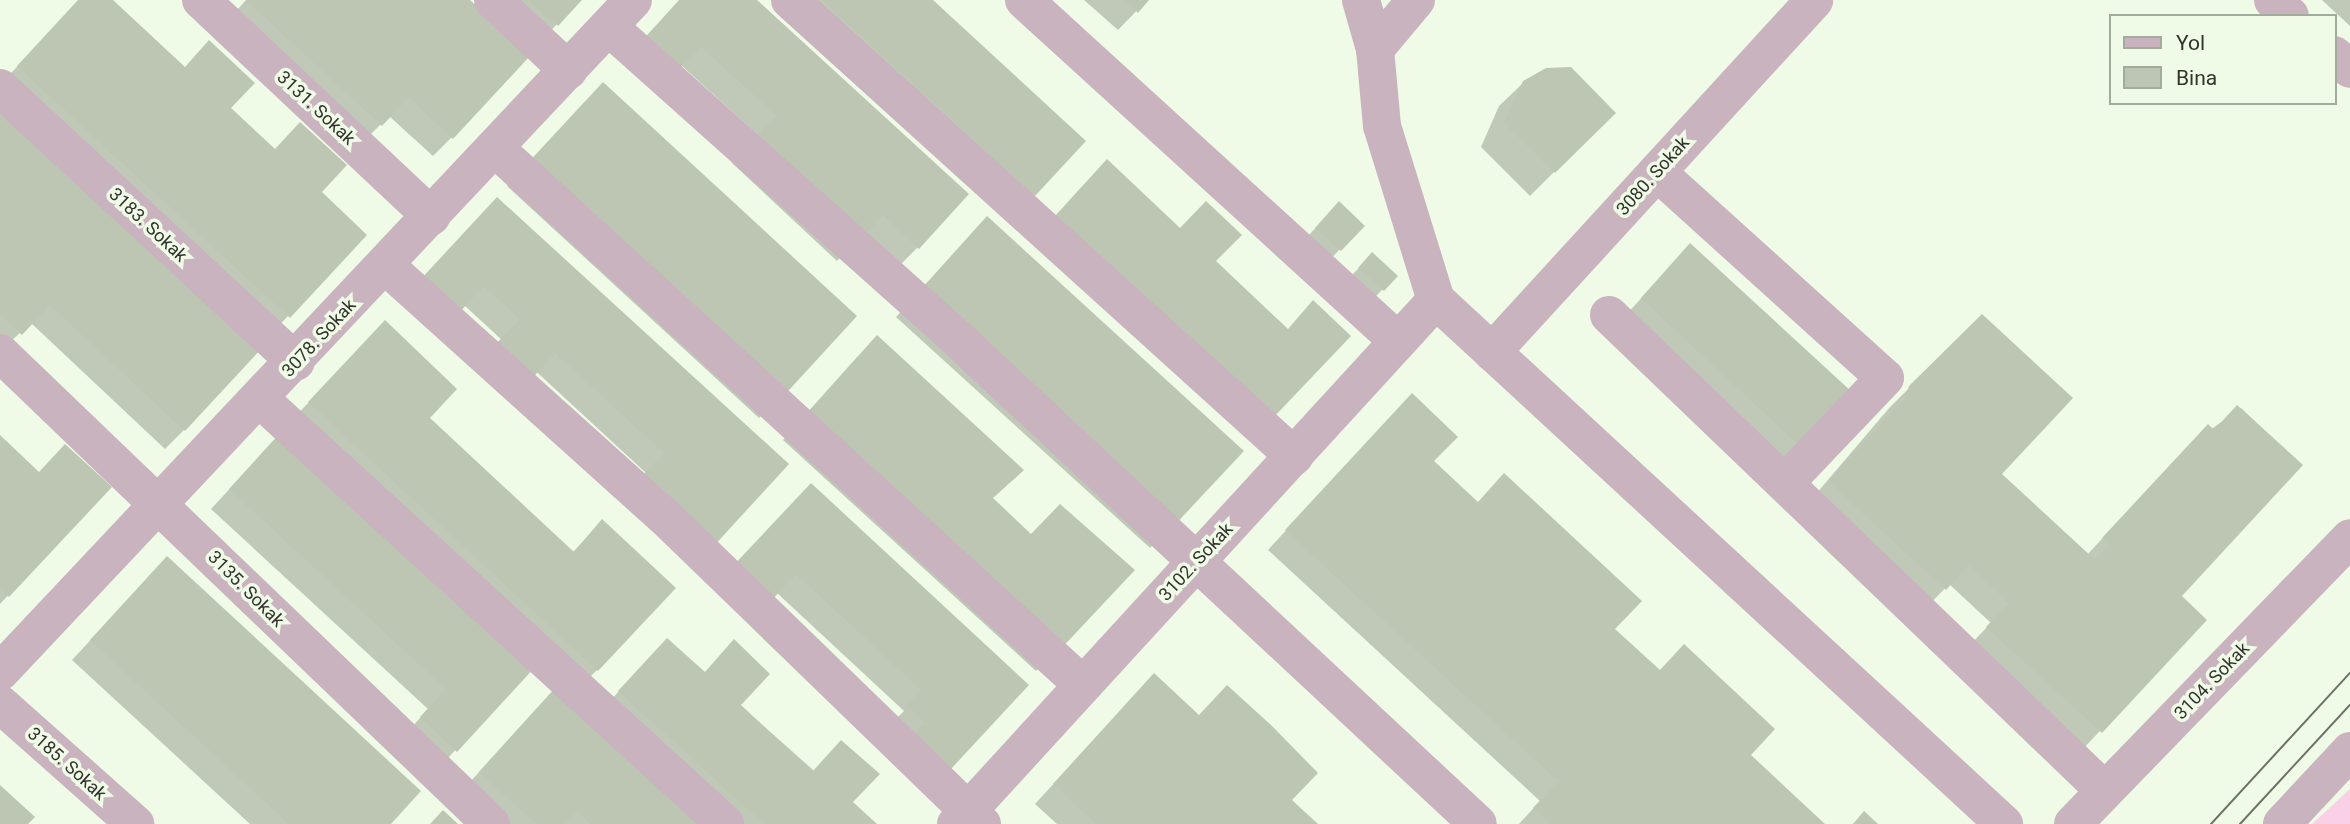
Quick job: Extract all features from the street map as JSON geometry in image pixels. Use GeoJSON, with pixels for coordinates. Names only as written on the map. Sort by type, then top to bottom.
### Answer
{"type":"FeatureCollection","features":[{"type":"Feature","properties":{"kind":"street","name":"3131. Sokak"},"geometry":{"type":"LineString","coordinates":[[201,0],[431,216]]}},
{"type":"Feature","properties":{"kind":"street"},"geometry":{"type":"LineString","coordinates":[[493,0],[568,70]]}},
{"type":"Feature","properties":{"kind":"street"},"geometry":{"type":"LineString","coordinates":[[790,0],[1294,456]]}},
{"type":"Feature","properties":{"kind":"street"},"geometry":{"type":"LineString","coordinates":[[1024,0],[1398,341]]}},
{"type":"Feature","properties":{"kind":"street"},"geometry":{"type":"LineString","coordinates":[[1361,0],[1375,49],[1382,126],[1436,300],[2004,824]]}},
{"type":"Feature","properties":{"kind":"street"},"geometry":{"type":"LineString","coordinates":[[1375,49],[1416,0]]}},
{"type":"Feature","properties":{"kind":"street","name":"3080. Sokak"},"geometry":{"type":"LineString","coordinates":[[1492,352],[1814,0]]}},
{"type":"Feature","properties":{"kind":"street","name":"3078. Sokak"},"geometry":{"type":"LineString","coordinates":[[0,672],[387,267],[431,216],[497,150],[621,13]]}},
{"type":"Feature","properties":{"kind":"street"},"geometry":{"type":"LineString","coordinates":[[621,13],[1194,564],[1478,824]]}},
{"type":"Feature","properties":{"kind":"street"},"geometry":{"type":"LineString","coordinates":[[2336,57],[2350,69]]}},
{"type":"Feature","properties":{"kind":"street","name":"3183. Sokak"},"geometry":{"type":"LineString","coordinates":[[0,88],[296,362]]}},
{"type":"Feature","properties":{"kind":"street"},"geometry":{"type":"LineString","coordinates":[[497,150],[1083,685]]}},
{"type":"Feature","properties":{"kind":"street"},"geometry":{"type":"LineString","coordinates":[[1657,172],[1885,378],[1785,483]]}},
{"type":"Feature","properties":{"kind":"street"},"geometry":{"type":"LineString","coordinates":[[387,267],[664,516],[969,820]]}},
{"type":"Feature","properties":{"kind":"street","name":"3102. Sokak"},"geometry":{"type":"LineString","coordinates":[[969,820],[1083,685],[1436,300]]}},
{"type":"Feature","properties":{"kind":"street"},"geometry":{"type":"LineString","coordinates":[[1609,315],[2105,791]]}},
{"type":"Feature","properties":{"kind":"street","name":"3135. Sokak"},"geometry":{"type":"LineString","coordinates":[[0,353],[160,503],[346,690],[491,824]]}},
{"type":"Feature","properties":{"kind":"street"},"geometry":{"type":"LineString","coordinates":[[261,400],[725,824]]}},
{"type":"Feature","properties":{"kind":"street","name":"3104. Sokak"},"geometry":{"type":"LineString","coordinates":[[2073,824],[2350,538]]}},
{"type":"Feature","properties":{"kind":"street","name":"3185. Sokak"},"geometry":{"type":"LineString","coordinates":[[0,704],[135,824]]}},
{"type":"Feature","properties":{"kind":"street"},"geometry":{"type":"LineString","coordinates":[[2282,824],[2350,751]]}},
{"type":"Feature","properties":{"kind":"shaded area"},"geometry":{"type":"Polygon","coordinates":[[[2350,789],[2350,824],[2312,824],[2350,789]]]}},
{"type":"Feature","properties":{"kind":"building"},"geometry":{"type":"Polygon","coordinates":[[[78,0],[113,0],[185,67],[209,40],[255,83],[231,108],[275,149],[300,122],[347,165],[322,192],[367,235],[290,318],[17,66],[78,0]]]}},
{"type":"Feature","properties":{"kind":"building"},"geometry":{"type":"Polygon","coordinates":[[[246,0],[470,0],[530,56],[453,139],[409,97],[382,126],[246,0]]]}},
{"type":"Feature","properties":{"kind":"building"},"geometry":{"type":"Polygon","coordinates":[[[529,0],[582,0],[558,26],[529,0]]]}},
{"type":"Feature","properties":{"kind":"building"},"geometry":{"type":"Polygon","coordinates":[[[679,0],[757,0],[969,194],[919,249],[883,215],[857,243],[750,143],[776,115],[701,47],[674,74],[640,43],[679,0]]]}},
{"type":"Feature","properties":{"kind":"building"},"geometry":{"type":"Polygon","coordinates":[[[822,0],[933,0],[1086,141],[1035,196],[822,0]]]}},
{"type":"Feature","properties":{"kind":"building"},"geometry":{"type":"Polygon","coordinates":[[[1124,0],[1149,0],[1138,13],[1124,0]]]}},
{"type":"Feature","properties":{"kind":"building"},"geometry":{"type":"Polygon","coordinates":[[[1571,67],[1616,113],[1555,173],[1504,123],[1523,81],[1546,68],[1571,67]]]}},
{"type":"Feature","properties":{"kind":"building"},"geometry":{"type":"Polygon","coordinates":[[[603,82],[857,316],[779,401],[525,166],[603,82]]]}},
{"type":"Feature","properties":{"kind":"building"},"geometry":{"type":"Polygon","coordinates":[[[0,105],[262,348],[185,431],[50,305],[22,335],[0,315],[0,105]]]}},
{"type":"Feature","properties":{"kind":"building"},"geometry":{"type":"Polygon","coordinates":[[[1107,159],[1180,228],[1206,201],[1242,235],[1216,261],[1288,329],[1313,300],[1351,336],[1273,418],[1055,216],[1107,159]]]}},
{"type":"Feature","properties":{"kind":"building"},"geometry":{"type":"Polygon","coordinates":[[[497,197],[789,464],[711,549],[637,481],[664,453],[555,353],[529,382],[493,347],[520,319],[484,286],[457,315],[420,280],[497,197]]]}},
{"type":"Feature","properties":{"kind":"building"},"geometry":{"type":"Polygon","coordinates":[[[1339,201],[1365,226],[1341,251],[1315,228],[1339,201]]]}},
{"type":"Feature","properties":{"kind":"building"},"geometry":{"type":"Polygon","coordinates":[[[987,216],[1244,451],[1170,530],[914,297],[987,216]]]}},
{"type":"Feature","properties":{"kind":"building"},"geometry":{"type":"Polygon","coordinates":[[[1690,243],[1852,392],[1801,447],[1641,298],[1690,243]]]}},
{"type":"Feature","properties":{"kind":"building"},"geometry":{"type":"Polygon","coordinates":[[[1372,252],[1398,276],[1384,291],[1358,268],[1372,252]]]}},
{"type":"Feature","properties":{"kind":"building"},"geometry":{"type":"Polygon","coordinates":[[[1982,314],[2073,398],[2002,474],[2094,559],[2109,545],[2102,538],[2208,424],[2214,430],[2237,405],[2303,465],[2182,596],[2207,620],[2102,733],[1986,627],[2009,603],[1969,565],[1946,590],[1828,481],[1905,398],[1909,386],[1982,314]]]}},
{"type":"Feature","properties":{"kind":"building"},"geometry":{"type":"Polygon","coordinates":[[[385,320],[457,389],[430,418],[574,552],[602,519],[676,588],[598,671],[308,402],[385,320]]]}},
{"type":"Feature","properties":{"kind":"building"},"geometry":{"type":"Polygon","coordinates":[[[877,335],[1024,470],[993,498],[1031,534],[1060,504],[1135,570],[1056,654],[801,420],[877,335]]]}},
{"type":"Feature","properties":{"kind":"building"},"geometry":{"type":"Polygon","coordinates":[[[1412,393],[1458,437],[1434,461],[1478,502],[1504,473],[1642,601],[1615,629],[1660,670],[1684,644],[1775,729],[1751,755],[1825,824],[1551,824],[1533,808],[1558,781],[1285,530],[1412,393]]]}},
{"type":"Feature","properties":{"kind":"building"},"geometry":{"type":"Polygon","coordinates":[[[281,432],[535,667],[457,752],[420,717],[446,689],[229,489],[281,432]]]}},
{"type":"Feature","properties":{"kind":"building"},"geometry":{"type":"Polygon","coordinates":[[[0,435],[39,472],[65,444],[112,487],[9,597],[0,589],[0,435]]]}},
{"type":"Feature","properties":{"kind":"building"},"geometry":{"type":"Polygon","coordinates":[[[811,483],[1029,685],[950,770],[913,735],[925,723],[907,706],[922,691],[796,574],[769,603],[731,568],[811,483]]]}},
{"type":"Feature","properties":{"kind":"building"},"geometry":{"type":"Polygon","coordinates":[[[167,556],[421,791],[391,824],[289,824],[90,640],[167,556]]]}},
{"type":"Feature","properties":{"kind":"building"},"geometry":{"type":"Polygon","coordinates":[[[667,638],[705,672],[734,639],[770,674],[741,705],[812,772],[841,740],[880,774],[853,802],[877,824],[764,824],[618,691],[667,638]]]}},
{"type":"Feature","properties":{"kind":"building"},"geometry":{"type":"Polygon","coordinates":[[[1154,673],[1199,715],[1227,685],[1273,727],[1318,773],[1292,800],[1318,824],[1096,824],[1053,784],[1154,673]]]}},
{"type":"Feature","properties":{"kind":"building"},"geometry":{"type":"Polygon","coordinates":[[[556,687],[704,824],[591,824],[577,811],[565,824],[536,824],[479,772],[556,687]]]}},
{"type":"Feature","properties":{"kind":"building"},"geometry":{"type":"Polygon","coordinates":[[[0,785],[35,817],[28,824],[0,824],[0,785]]]}},
{"type":"Feature","properties":{"kind":"building"},"geometry":{"type":"Polygon","coordinates":[[[443,810],[458,824],[430,824],[443,810]]]}},
{"type":"Feature","properties":{"kind":"building"},"geometry":{"type":"Polygon","coordinates":[[[1864,811],[1878,824],[1853,824],[1864,811]]]}},
{"type":"Feature","properties":{"kind":"tram line"},"geometry":{"type":"LineString","coordinates":[[2211,824],[2350,673]]}},
{"type":"Feature","properties":{"kind":"tram line"},"geometry":{"type":"LineString","coordinates":[[2240,824],[2350,705]]}}]}
